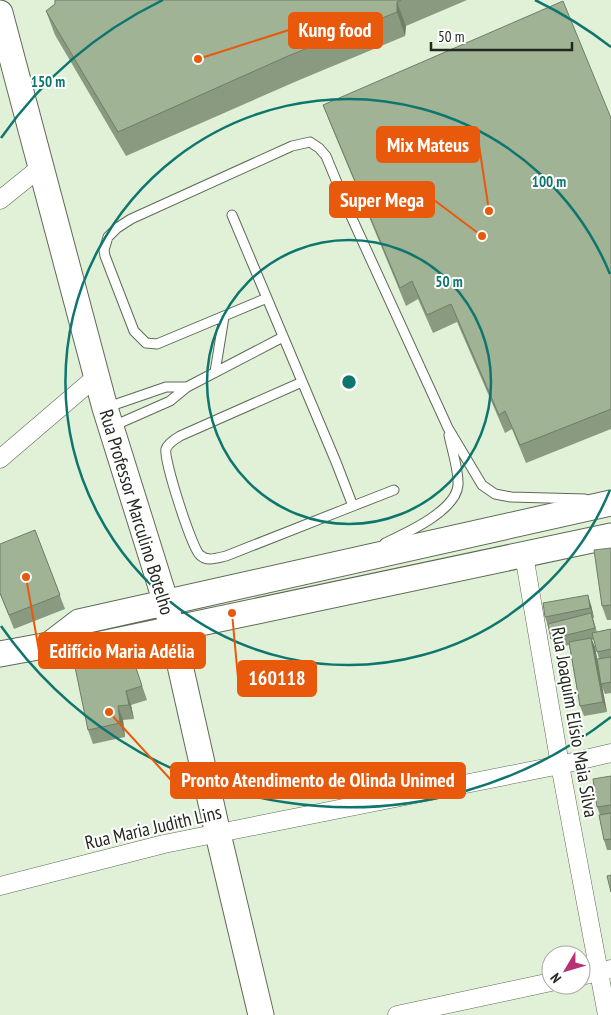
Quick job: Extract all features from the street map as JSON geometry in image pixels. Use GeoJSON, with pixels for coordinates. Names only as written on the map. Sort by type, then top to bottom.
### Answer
{"type":"FeatureCollection","features":[{"type":"Feature","properties":{"kind":"main road","name":"Rua Professor Marculino Botelho"},"geometry":{"type":"LineString","coordinates":[[0,13],[108,417],[166,603],[218,834],[262,1015]]}},
{"type":"Feature","properties":{"kind":"main road"},"geometry":{"type":"LineString","coordinates":[[49,645],[79,622],[611,503]]}},
{"type":"Feature","properties":{"kind":"main road"},"geometry":{"type":"LineString","coordinates":[[1,653],[49,645],[92,646],[611,536]]}},
{"type":"Feature","properties":{"kind":"street"},"geometry":{"type":"LineString","coordinates":[[0,200],[41,167]]}},
{"type":"Feature","properties":{"kind":"street"},"geometry":{"type":"LineString","coordinates":[[0,459],[98,376]]}},
{"type":"Feature","properties":{"kind":"street","name":"Rua Joaquim Elísio Maia Silva"},"geometry":{"type":"LineString","coordinates":[[524,555],[560,765],[605,970],[607,1015]]}},
{"type":"Feature","properties":{"kind":"street","name":"Rua Maria Judith Lins"},"geometry":{"type":"LineString","coordinates":[[0,886],[164,844],[560,765],[611,753]]}},
{"type":"Feature","properties":{"kind":"street"},"geometry":{"type":"LineString","coordinates":[[591,974],[605,970]]}},
{"type":"Feature","properties":{"kind":"street"},"geometry":{"type":"LineString","coordinates":[[397,1015],[541,984]]}},
{"type":"Feature","properties":{"kind":"lane"},"geometry":{"type":"LineString","coordinates":[[267,298],[157,344],[149,344],[144,342],[134,331],[109,270],[104,250],[108,237],[117,228],[140,215],[292,146],[306,142],[312,143],[323,151],[330,163],[350,214],[448,428],[477,478],[494,494],[524,498],[611,499]]}},
{"type":"Feature","properties":{"kind":"lane"},"geometry":{"type":"LineString","coordinates":[[232,214],[353,506]]}},
{"type":"Feature","properties":{"kind":"lane"},"geometry":{"type":"LineString","coordinates":[[215,372],[224,317]]}},
{"type":"Feature","properties":{"kind":"lane"},"geometry":{"type":"LineString","coordinates":[[108,417],[170,401],[187,387],[283,336]]}},
{"type":"Feature","properties":{"kind":"lane"},"geometry":{"type":"LineString","coordinates":[[302,382],[175,438],[168,445],[166,451],[167,459],[193,545],[199,554],[203,558],[216,558],[394,490]]}},
{"type":"Feature","properties":{"kind":"lane"},"geometry":{"type":"LineString","coordinates":[[108,417],[166,387],[187,387]]}},
{"type":"Feature","properties":{"kind":"lane"},"geometry":{"type":"LineString","coordinates":[[350,562],[427,520],[454,498],[458,482],[448,428]]}},
{"type":"Feature","properties":{"kind":"building"},"geometry":{"type":"Polygon","coordinates":[[[55,0],[401,0],[397,2],[397,12],[288,56],[118,132],[46,11],[55,4],[55,0]]]}},
{"type":"Feature","properties":{"kind":"building"},"geometry":{"type":"Polygon","coordinates":[[[563,1],[611,118],[611,409],[520,445],[505,411],[499,415],[451,304],[427,315],[412,281],[400,288],[323,105],[563,1]]]}},
{"type":"Feature","properties":{"kind":"building"},"geometry":{"type":"Polygon","coordinates":[[[35,530],[60,595],[9,615],[0,593],[0,544],[35,530]]]}},
{"type":"Feature","properties":{"kind":"building"},"geometry":{"type":"Polygon","coordinates":[[[611,548],[611,605],[602,606],[594,550],[611,548]]]}},
{"type":"Feature","properties":{"kind":"building"},"geometry":{"type":"Polygon","coordinates":[[[588,595],[590,608],[545,617],[543,603],[588,595]]]}},
{"type":"Feature","properties":{"kind":"building"},"geometry":{"type":"Polygon","coordinates":[[[591,613],[595,628],[551,639],[548,624],[591,613]]]}},
{"type":"Feature","properties":{"kind":"building"},"geometry":{"type":"Polygon","coordinates":[[[611,629],[611,649],[597,652],[592,633],[611,629]]]}},
{"type":"Feature","properties":{"kind":"building"},"geometry":{"type":"Polygon","coordinates":[[[591,638],[603,702],[580,706],[569,642],[591,638]]]}},
{"type":"Feature","properties":{"kind":"building"},"geometry":{"type":"Polygon","coordinates":[[[132,656],[142,686],[126,691],[129,705],[118,706],[120,723],[88,730],[75,667],[132,656]]]}},
{"type":"Feature","properties":{"kind":"building"},"geometry":{"type":"Polygon","coordinates":[[[611,657],[611,682],[601,684],[597,659],[611,657]]]}},
{"type":"Feature","properties":{"kind":"building"},"geometry":{"type":"Polygon","coordinates":[[[611,776],[611,805],[597,807],[593,779],[611,776]]]}},
{"type":"Feature","properties":{"kind":"building"},"geometry":{"type":"Polygon","coordinates":[[[611,813],[611,839],[604,840],[599,815],[611,813]]]}},
{"type":"Feature","properties":{"kind":"building"},"geometry":{"type":"Polygon","coordinates":[[[611,875],[611,892],[607,876],[611,875]]]}},
{"type":"Feature","properties":{"kind":"place","name":"Kung food"},"geometry":{"type":"Point","coordinates":[198,59]}},
{"type":"Feature","properties":{"kind":"place","name":"Mix Mateus"},"geometry":{"type":"Point","coordinates":[489,211]}},
{"type":"Feature","properties":{"kind":"place","name":"Super Mega"},"geometry":{"type":"Point","coordinates":[482,236]}},
{"type":"Feature","properties":{"kind":"place","name":"Edifício Maria Adélia"},"geometry":{"type":"Point","coordinates":[26,577]}},
{"type":"Feature","properties":{"kind":"place","name":"160118"},"geometry":{"type":"Point","coordinates":[232,613]}},
{"type":"Feature","properties":{"kind":"place","name":"Pronto Atendimento de Olinda Unimed"},"geometry":{"type":"Point","coordinates":[109,712]}}]}
